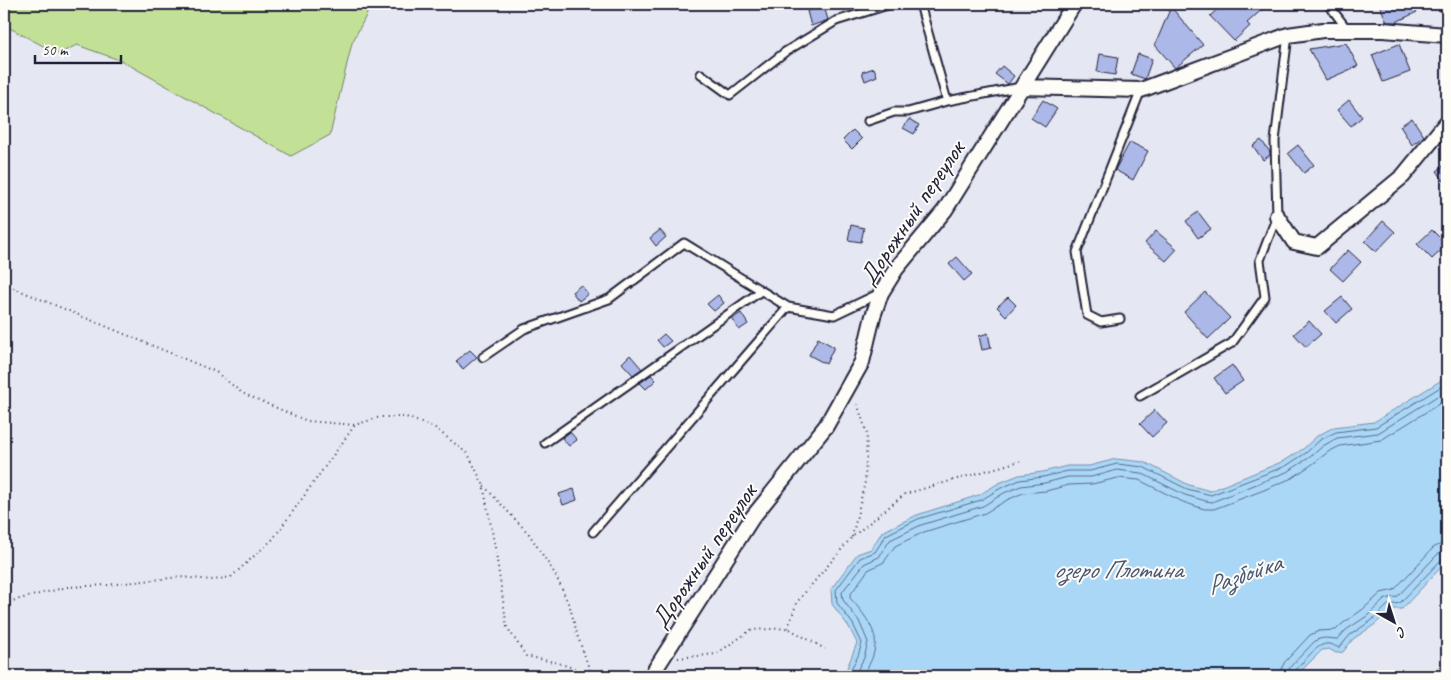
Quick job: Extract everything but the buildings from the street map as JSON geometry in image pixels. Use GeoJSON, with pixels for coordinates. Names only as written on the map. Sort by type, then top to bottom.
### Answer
{"type":"FeatureCollection","features":[{"type":"Feature","properties":{"kind":"street","name":"Дорожный переулок"},"geometry":{"type":"LineString","coordinates":[[651,676],[752,518],[826,426],[862,362],[880,293],[896,269],[945,210],[1074,4]]}},
{"type":"Feature","properties":{"kind":"street"},"geometry":{"type":"LineString","coordinates":[[1022,87],[1141,90],[1288,35],[1323,30],[1383,30],[1447,35]]}},
{"type":"Feature","properties":{"kind":"street"},"geometry":{"type":"LineString","coordinates":[[1278,216],[1294,242],[1317,247],[1403,176],[1447,122]]}},
{"type":"Feature","properties":{"kind":"lane"},"geometry":{"type":"LineString","coordinates":[[701,74],[730,95],[785,52],[836,21],[891,4]]}},
{"type":"Feature","properties":{"kind":"lane"},"geometry":{"type":"LineString","coordinates":[[920,4],[948,101]]}},
{"type":"Feature","properties":{"kind":"lane"},"geometry":{"type":"LineString","coordinates":[[1328,4],[1348,29]]}},
{"type":"Feature","properties":{"kind":"lane"},"geometry":{"type":"LineString","coordinates":[[1140,396],[1232,343],[1265,297],[1260,260],[1278,216],[1275,141],[1288,35]]}},
{"type":"Feature","properties":{"kind":"lane"},"geometry":{"type":"LineString","coordinates":[[868,122],[894,112],[908,112],[948,101],[1022,87]]}},
{"type":"Feature","properties":{"kind":"lane"},"geometry":{"type":"LineString","coordinates":[[1120,320],[1101,322],[1087,315],[1078,252],[1141,90]]}},
{"type":"Feature","properties":{"kind":"lane"},"geometry":{"type":"LineString","coordinates":[[483,357],[524,328],[609,298],[684,243],[788,307],[834,315],[880,293]]}},
{"type":"Feature","properties":{"kind":"lane"},"geometry":{"type":"LineString","coordinates":[[545,443],[761,291]]}},
{"type":"Feature","properties":{"kind":"lane"},"geometry":{"type":"LineString","coordinates":[[592,532],[788,307]]}},
{"type":"Feature","properties":{"kind":"path"},"geometry":{"type":"LineString","coordinates":[[4,284],[216,372],[242,394],[307,421],[355,425],[380,417],[406,417],[435,428],[468,454],[483,484],[495,547],[506,627],[526,656],[558,663],[592,675]]}},
{"type":"Feature","properties":{"kind":"path"},"geometry":{"type":"LineString","coordinates":[[846,392],[857,403],[867,434],[865,482],[852,537]]}},
{"type":"Feature","properties":{"kind":"path"},"geometry":{"type":"LineString","coordinates":[[4,603],[67,587],[107,585],[180,577],[213,580],[231,577],[273,539],[355,425]]}},
{"type":"Feature","properties":{"kind":"path"},"geometry":{"type":"LineString","coordinates":[[788,628],[797,602],[852,537],[905,494],[1020,461]]}},
{"type":"Feature","properties":{"kind":"path"},"geometry":{"type":"LineString","coordinates":[[483,484],[529,534],[555,574],[570,607],[577,634],[592,675]]}},
{"type":"Feature","properties":{"kind":"path"},"geometry":{"type":"LineString","coordinates":[[661,660],[716,654],[751,630],[788,628],[825,649]]}},
{"type":"Feature","properties":{"kind":"green space"},"geometry":{"type":"Polygon","coordinates":[[[4,4],[372,4],[352,43],[330,135],[291,156],[122,61],[77,45],[58,54],[4,25],[4,4]]]}},
{"type":"Feature","properties":{"kind":"water","name":"озеро Плотина"},"geometry":{"type":"Polygon","coordinates":[[[1445,378],[1447,379],[1447,561],[1402,609],[1392,609],[1374,625],[1353,639],[1343,652],[1336,653],[1329,649],[1322,650],[1296,676],[841,676],[847,668],[857,643],[849,627],[832,604],[831,589],[857,554],[871,549],[882,532],[917,515],[979,495],[999,483],[1019,475],[1067,466],[1089,466],[1116,459],[1144,462],[1189,485],[1210,491],[1284,461],[1303,449],[1317,436],[1334,427],[1374,422],[1445,378]]]}},
{"type":"Feature","properties":{"kind":"water label","name":"Разбойка"},"geometry":{"type":"Point","coordinates":[1244,574]}}]}
